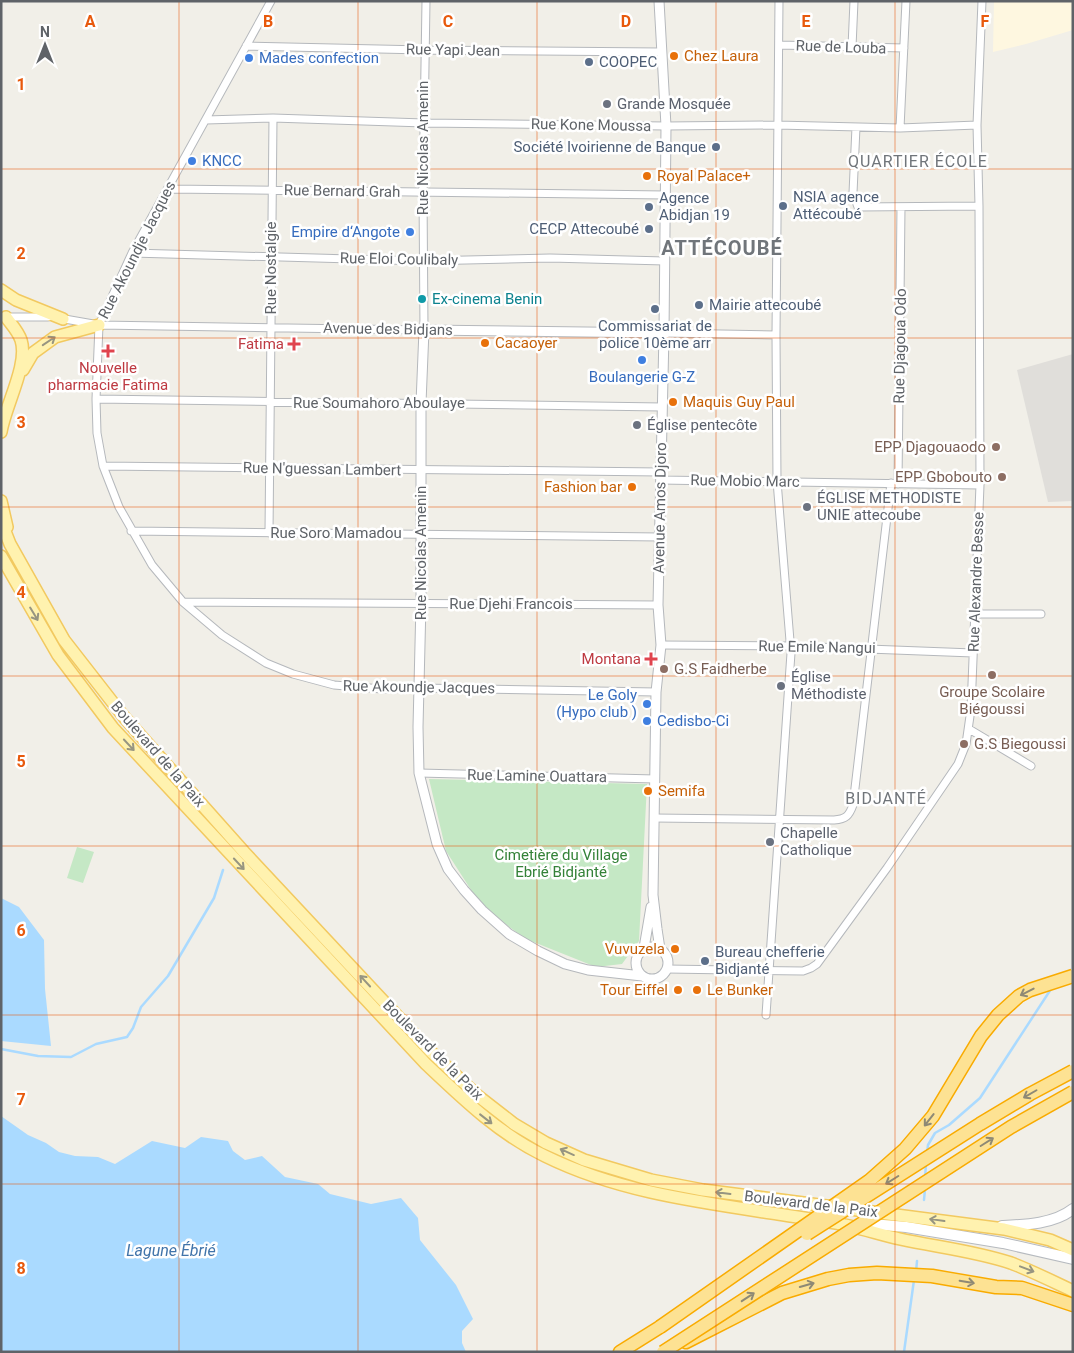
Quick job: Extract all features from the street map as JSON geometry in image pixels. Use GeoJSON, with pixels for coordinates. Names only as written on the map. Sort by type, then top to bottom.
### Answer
{"type":"FeatureCollection","features":[{"type":"Feature","properties":{"kind":"highway"},"geometry":{"type":"LineString","coordinates":[[660,1327],[869,1181],[905,1149],[933,1116],[981,1036],[998,1015],[1019,996],[1030,990],[1073,976]]}},
{"type":"Feature","properties":{"kind":"highway"},"geometry":{"type":"LineString","coordinates":[[620,1352],[980,1124],[1073,1071]]}},
{"type":"Feature","properties":{"kind":"highway"},"geometry":{"type":"LineString","coordinates":[[663,1352],[1004,1132],[1047,1105],[1073,1092]]}},
{"type":"Feature","properties":{"kind":"highway"},"geometry":{"type":"LineString","coordinates":[[668,1352],[782,1293],[828,1279],[877,1273],[903,1273],[996,1287],[1022,1288],[1073,1305]]}},
{"type":"Feature","properties":{"kind":"main road"},"geometry":{"type":"LineString","coordinates":[[1,290],[23,303],[63,319]]}},
{"type":"Feature","properties":{"kind":"main road"},"geometry":{"type":"LineString","coordinates":[[1,432],[18,378],[23,353],[21,338],[4,317]]}},
{"type":"Feature","properties":{"kind":"main road"},"geometry":{"type":"LineString","coordinates":[[18,378],[34,353],[49,341],[55,337],[99,324]]}},
{"type":"Feature","properties":{"kind":"main road"},"geometry":{"type":"LineString","coordinates":[[1,501],[10,544]]}},
{"type":"Feature","properties":{"kind":"main road","name":"Boulevard de la Paix"},"geometry":{"type":"LineString","coordinates":[[1,521],[10,544],[64,640],[124,717],[244,852],[430,1051],[478,1096],[514,1124],[546,1143],[584,1160],[651,1180],[703,1190],[985,1227],[1032,1235],[1062,1244],[1073,1250]]}},
{"type":"Feature","properties":{"kind":"main road","name":"Boulevard de la Paix"},"geometry":{"type":"LineString","coordinates":[[1,556],[58,655],[113,728],[426,1064],[487,1120],[506,1134],[545,1156],[611,1182],[642,1191],[844,1224],[900,1239],[968,1252],[1010,1263],[1073,1290]]}},
{"type":"Feature","properties":{"kind":"main road"},"geometry":{"type":"LineString","coordinates":[[985,1227],[1048,1221],[1068,1214],[1073,1210]]}},
{"type":"Feature","properties":{"kind":"main road","name":"Boulevard de la Paix"},"geometry":{"type":"LineString","coordinates":[[844,1224],[883,1224],[906,1227],[1003,1243],[1073,1259]]}},
{"type":"Feature","properties":{"kind":"street","name":"Rue Akoundje Jacques"},"geometry":{"type":"LineString","coordinates":[[271,1],[132,253],[99,324],[96,399],[97,433],[103,466],[119,507],[131,531],[152,565],[183,602],[222,635],[266,662],[293,674],[334,685],[382,689],[656,692]]}},
{"type":"Feature","properties":{"kind":"street","name":"Rue Nicolas Amenin"},"geometry":{"type":"LineString","coordinates":[[426,1],[424,50],[424,330],[421,403],[419,773],[437,844],[448,868],[482,910],[508,934],[565,964],[588,970],[642,976]]}},
{"type":"Feature","properties":{"kind":"street","name":"Avenue Amos Djoro"},"geometry":{"type":"LineString","coordinates":[[659,1],[666,126],[658,604],[661,645],[656,692],[653,894],[660,949]]}},
{"type":"Feature","properties":{"kind":"street"},"geometry":{"type":"LineString","coordinates":[[766,1015],[790,646],[776,481],[779,1]]}},
{"type":"Feature","properties":{"kind":"street"},"geometry":{"type":"LineString","coordinates":[[852,47],[854,1]]}},
{"type":"Feature","properties":{"kind":"street"},"geometry":{"type":"LineString","coordinates":[[900,128],[906,1]]}},
{"type":"Feature","properties":{"kind":"street","name":"Rue Alexandre Besse"},"geometry":{"type":"LineString","coordinates":[[667,970],[803,971],[811,968],[816,964],[887,868],[958,764],[966,744],[972,709],[980,485],[977,125],[982,1]]}},
{"type":"Feature","properties":{"kind":"street","name":"Rue de Louba"},"geometry":{"type":"LineString","coordinates":[[779,45],[904,48]]}},
{"type":"Feature","properties":{"kind":"street","name":"Rue Yapi Jean"},"geometry":{"type":"LineString","coordinates":[[246,46],[661,52]]}},
{"type":"Feature","properties":{"kind":"street","name":"Rue Kone Moussa"},"geometry":{"type":"LineString","coordinates":[[206,120],[273,118],[424,123],[666,126],[777,125],[900,128],[977,125]]}},
{"type":"Feature","properties":{"kind":"street","name":"Rue Nostalgie"},"geometry":{"type":"LineString","coordinates":[[269,533],[273,118]]}},
{"type":"Feature","properties":{"kind":"street"},"geometry":{"type":"LineString","coordinates":[[856,127],[854,193],[857,206],[901,208],[979,206]]}},
{"type":"Feature","properties":{"kind":"street","name":"Rue Bernard Grah"},"geometry":{"type":"LineString","coordinates":[[169,189],[665,195]]}},
{"type":"Feature","properties":{"kind":"street","name":"Rue Djagoua Odo"},"geometry":{"type":"LineString","coordinates":[[780,819],[843,819],[849,815],[853,805],[895,483],[901,208]]}},
{"type":"Feature","properties":{"kind":"street","name":"Rue Eloi Coulibaly"},"geometry":{"type":"LineString","coordinates":[[132,253],[423,260],[550,258],[665,261]]}},
{"type":"Feature","properties":{"kind":"street","name":"Avenue des Bidjans"},"geometry":{"type":"LineString","coordinates":[[4,317],[37,316],[99,324],[776,335]]}},
{"type":"Feature","properties":{"kind":"street","name":"Rue Soumahoro Aboulaye"},"geometry":{"type":"LineString","coordinates":[[96,399],[662,407]]}},
{"type":"Feature","properties":{"kind":"street","name":"Rue N'guessan Lambert"},"geometry":{"type":"LineString","coordinates":[[103,466],[269,469],[372,468],[660,476]]}},
{"type":"Feature","properties":{"kind":"street","name":"Rue Mobio Marc"},"geometry":{"type":"LineString","coordinates":[[660,476],[776,481],[980,485]]}},
{"type":"Feature","properties":{"kind":"street","name":"Rue Soro Mamadou"},"geometry":{"type":"LineString","coordinates":[[131,531],[660,537]]}},
{"type":"Feature","properties":{"kind":"street","name":"Rue Djehi Francois"},"geometry":{"type":"LineString","coordinates":[[183,602],[658,604]]}},
{"type":"Feature","properties":{"kind":"street"},"geometry":{"type":"LineString","coordinates":[[975,614],[1041,614]]}},
{"type":"Feature","properties":{"kind":"street","name":"Rue Emile Nangui"},"geometry":{"type":"LineString","coordinates":[[661,645],[790,646],[973,652]]}},
{"type":"Feature","properties":{"kind":"street"},"geometry":{"type":"LineString","coordinates":[[969,729],[1031,766]]}},
{"type":"Feature","properties":{"kind":"street","name":"Rue Lamine Ouattara"},"geometry":{"type":"LineString","coordinates":[[419,773],[655,778]]}},
{"type":"Feature","properties":{"kind":"street"},"geometry":{"type":"LineString","coordinates":[[654,818],[780,819]]}},
{"type":"Feature","properties":{"kind":"street","name":"Avenue Amos Djoro"},"geometry":{"type":"LineString","coordinates":[[644,948],[653,894]]}},
{"type":"Feature","properties":{"kind":"street"},"geometry":{"type":"LineString","coordinates":[[644,948],[660,949],[667,958],[667,970],[659,978],[647,978],[638,971],[636,958],[644,948]]}},
{"type":"Feature","properties":{"kind":"shaded area"},"geometry":{"type":"Polygon","coordinates":[[[994,1],[1073,1],[1073,30],[993,52],[994,1]]]}},
{"type":"Feature","properties":{"kind":"shaded area"},"geometry":{"type":"Polygon","coordinates":[[[1073,354],[1073,501],[1048,502],[1017,370],[1073,354]]]}},
{"type":"Feature","properties":{"kind":"green space","name":"Cimetière du Village Ebrié Bidjanté"},"geometry":{"type":"Polygon","coordinates":[[[429,779],[647,784],[639,941],[622,964],[596,967],[526,939],[482,907],[446,851],[429,779]]]}},
{"type":"Feature","properties":{"kind":"green space"},"geometry":{"type":"Polygon","coordinates":[[[77,847],[94,852],[83,883],[67,878],[77,847]]]}},
{"type":"Feature","properties":{"kind":"water"},"geometry":{"type":"Polygon","coordinates":[[[1,898],[19,907],[44,940],[45,989],[51,1046],[1,1041],[1,898]]]}},
{"type":"Feature","properties":{"kind":"water","name":"Lagune Ébrié"},"geometry":{"type":"Polygon","coordinates":[[[1,1116],[28,1135],[46,1143],[59,1152],[75,1156],[98,1157],[115,1164],[152,1141],[185,1148],[201,1137],[228,1141],[233,1151],[245,1160],[262,1156],[285,1177],[318,1184],[330,1194],[371,1204],[401,1198],[418,1218],[420,1240],[456,1285],[473,1319],[462,1331],[462,1343],[466,1352],[1,1352],[1,1116]]]}},
{"type":"Feature","properties":{"kind":"waterway"},"geometry":{"type":"LineString","coordinates":[[1,1049],[38,1056],[71,1057],[96,1044],[127,1037],[133,1028],[141,1007],[168,976],[214,898],[223,870]]}},
{"type":"Feature","properties":{"kind":"waterway"},"geometry":{"type":"LineString","coordinates":[[927,1153],[928,1145],[935,1133],[949,1125],[980,1098],[1051,989]]}},
{"type":"Feature","properties":{"kind":"waterway"},"geometry":{"type":"LineString","coordinates":[[925,1178],[926,1164]]}},
{"type":"Feature","properties":{"kind":"waterway"},"geometry":{"type":"LineString","coordinates":[[924,1200],[925,1189]]}},
{"type":"Feature","properties":{"kind":"waterway"},"geometry":{"type":"LineString","coordinates":[[916,1272],[917,1261]]}},
{"type":"Feature","properties":{"kind":"waterway"},"geometry":{"type":"LineString","coordinates":[[904,1352],[914,1280]]}},
{"type":"Feature","properties":{"kind":"place","name":"Chez Laura"},"geometry":{"type":"Point","coordinates":[674,56]}},
{"type":"Feature","properties":{"kind":"place","name":"Mades confection"},"geometry":{"type":"Point","coordinates":[249,58]}},
{"type":"Feature","properties":{"kind":"place","name":"COOPEC"},"geometry":{"type":"Point","coordinates":[589,62]}},
{"type":"Feature","properties":{"kind":"place","name":"Grande Mosquée"},"geometry":{"type":"Point","coordinates":[607,104]}},
{"type":"Feature","properties":{"kind":"place","name":"Société Ivoirienne de Banque"},"geometry":{"type":"Point","coordinates":[716,147]}},
{"type":"Feature","properties":{"kind":"place","name":"KNCC"},"geometry":{"type":"Point","coordinates":[192,161]}},
{"type":"Feature","properties":{"kind":"place","name":"Royal Palace+"},"geometry":{"type":"Point","coordinates":[647,176]}},
{"type":"Feature","properties":{"kind":"place","name":"NSIA agence Attécoubé"},"geometry":{"type":"Point","coordinates":[783,206]}},
{"type":"Feature","properties":{"kind":"place","name":"Agence Abidjan 19"},"geometry":{"type":"Point","coordinates":[649,207]}},
{"type":"Feature","properties":{"kind":"place","name":"CECP Attecoubé"},"geometry":{"type":"Point","coordinates":[649,229]}},
{"type":"Feature","properties":{"kind":"place","name":"Empire d‘Angote"},"geometry":{"type":"Point","coordinates":[410,232]}},
{"type":"Feature","properties":{"kind":"place","name":"Ex-cinema Benin"},"geometry":{"type":"Point","coordinates":[422,299]}},
{"type":"Feature","properties":{"kind":"place","name":"Mairie attecoubé"},"geometry":{"type":"Point","coordinates":[699,305]}},
{"type":"Feature","properties":{"kind":"place","name":"Commissariat de police 10ème arr"},"geometry":{"type":"Point","coordinates":[655,309]}},
{"type":"Feature","properties":{"kind":"place","name":"Cacaoyer"},"geometry":{"type":"Point","coordinates":[485,343]}},
{"type":"Feature","properties":{"kind":"place","name":"Fatima"},"geometry":{"type":"Point","coordinates":[294,344]}},
{"type":"Feature","properties":{"kind":"place","name":"Nouvelle pharmacie Fatima"},"geometry":{"type":"Point","coordinates":[108,351]}},
{"type":"Feature","properties":{"kind":"place","name":"Boulangerie G-Z"},"geometry":{"type":"Point","coordinates":[642,360]}},
{"type":"Feature","properties":{"kind":"place","name":"Maquis Guy Paul"},"geometry":{"type":"Point","coordinates":[673,402]}},
{"type":"Feature","properties":{"kind":"place","name":"Église pentecôte"},"geometry":{"type":"Point","coordinates":[637,425]}},
{"type":"Feature","properties":{"kind":"place","name":"EPP Djagouaodo"},"geometry":{"type":"Point","coordinates":[996,447]}},
{"type":"Feature","properties":{"kind":"place","name":"EPP Gbobouto"},"geometry":{"type":"Point","coordinates":[1002,477]}},
{"type":"Feature","properties":{"kind":"place","name":"Fashion bar"},"geometry":{"type":"Point","coordinates":[632,487]}},
{"type":"Feature","properties":{"kind":"place","name":"ÉGLISE METHODISTE UNIE attecoube"},"geometry":{"type":"Point","coordinates":[807,507]}},
{"type":"Feature","properties":{"kind":"place","name":"Montana"},"geometry":{"type":"Point","coordinates":[651,659]}},
{"type":"Feature","properties":{"kind":"place","name":"G.S Faidherbe"},"geometry":{"type":"Point","coordinates":[664,669]}},
{"type":"Feature","properties":{"kind":"place","name":"Groupe Scolaire Biégoussi"},"geometry":{"type":"Point","coordinates":[992,675]}},
{"type":"Feature","properties":{"kind":"place","name":"Église Méthodiste"},"geometry":{"type":"Point","coordinates":[781,686]}},
{"type":"Feature","properties":{"kind":"place","name":"Le Goly (Hypo club )"},"geometry":{"type":"Point","coordinates":[647,704]}},
{"type":"Feature","properties":{"kind":"place","name":"Cedisbo-Ci"},"geometry":{"type":"Point","coordinates":[647,721]}},
{"type":"Feature","properties":{"kind":"place","name":"G.S Biegoussi"},"geometry":{"type":"Point","coordinates":[964,744]}},
{"type":"Feature","properties":{"kind":"place","name":"Semifa"},"geometry":{"type":"Point","coordinates":[648,791]}},
{"type":"Feature","properties":{"kind":"place","name":"Chapelle Catholique"},"geometry":{"type":"Point","coordinates":[770,842]}},
{"type":"Feature","properties":{"kind":"place","name":"Vuvuzela"},"geometry":{"type":"Point","coordinates":[675,949]}},
{"type":"Feature","properties":{"kind":"place","name":"Bureau chefferie Bidjanté"},"geometry":{"type":"Point","coordinates":[705,961]}},
{"type":"Feature","properties":{"kind":"place","name":"Tour Eiffel"},"geometry":{"type":"Point","coordinates":[678,990]}},
{"type":"Feature","properties":{"kind":"place","name":"Le Bunker"},"geometry":{"type":"Point","coordinates":[697,990]}},
{"type":"Feature","properties":{"kind":"district","name":"QUARTIER ÉCOLE"},"geometry":{"type":"Point","coordinates":[918,161]}},
{"type":"Feature","properties":{"kind":"district","name":"ATTÉCOUBÉ"},"geometry":{"type":"Point","coordinates":[722,248]}},
{"type":"Feature","properties":{"kind":"district","name":"BIDJANTÉ"},"geometry":{"type":"Point","coordinates":[886,798]}}]}
